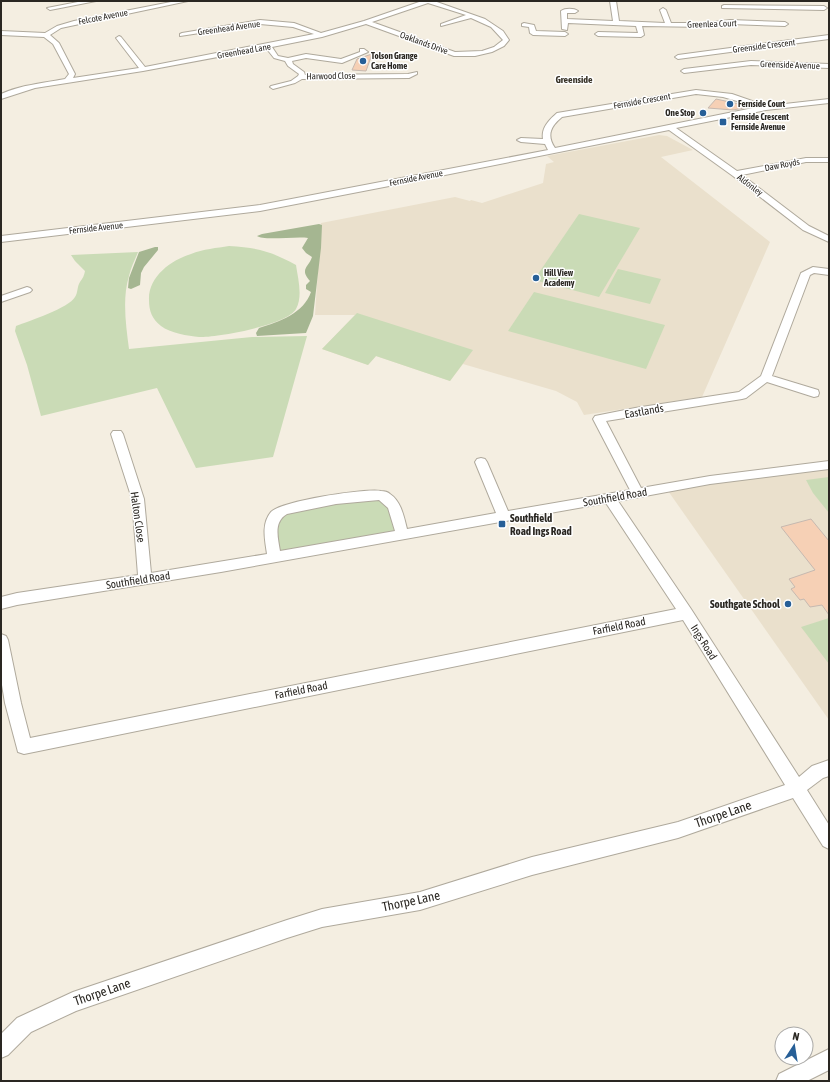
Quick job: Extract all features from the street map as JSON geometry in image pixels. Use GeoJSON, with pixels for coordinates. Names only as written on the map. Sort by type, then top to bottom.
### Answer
{"type":"FeatureCollection","features":[{"type":"Feature","properties":{"kind":"street"},"geometry":{"type":"LineString","coordinates":[[50,8],[93,1]]}},
{"type":"Feature","properties":{"kind":"street","name":"Felcote Avenue"},"geometry":{"type":"LineString","coordinates":[[46,35],[53,30],[66,25],[185,1]]}},
{"type":"Feature","properties":{"kind":"street","name":"Oaklands Drive"},"geometry":{"type":"LineString","coordinates":[[366,22],[454,54],[469,55],[494,49],[503,44],[506,40],[503,34],[486,22],[428,1]]}},
{"type":"Feature","properties":{"kind":"street","name":"Greenhead Lane"},"geometry":{"type":"LineString","coordinates":[[1,97],[10,93],[56,83],[268,47],[322,35],[428,1]]}},
{"type":"Feature","properties":{"kind":"street"},"geometry":{"type":"LineString","coordinates":[[613,1],[616,23]]}},
{"type":"Feature","properties":{"kind":"street"},"geometry":{"type":"LineString","coordinates":[[811,1],[827,9]]}},
{"type":"Feature","properties":{"kind":"street"},"geometry":{"type":"LineString","coordinates":[[724,7],[827,9]]}},
{"type":"Feature","properties":{"kind":"street"},"geometry":{"type":"LineString","coordinates":[[109,10],[114,15]]}},
{"type":"Feature","properties":{"kind":"street"},"geometry":{"type":"LineString","coordinates":[[663,10],[669,25]]}},
{"type":"Feature","properties":{"kind":"street"},"geometry":{"type":"LineString","coordinates":[[524,26],[532,26],[533,33],[566,37],[564,11],[575,12]]}},
{"type":"Feature","properties":{"kind":"street"},"geometry":{"type":"LineString","coordinates":[[443,26],[470,16]]}},
{"type":"Feature","properties":{"kind":"street","name":"Greenlea Court"},"geometry":{"type":"LineString","coordinates":[[565,21],[669,25],[706,25],[730,22],[780,23]]}},
{"type":"Feature","properties":{"kind":"street","name":"Greenhead Avenue"},"geometry":{"type":"LineString","coordinates":[[182,35],[260,22],[294,25],[322,35]]}},
{"type":"Feature","properties":{"kind":"street"},"geometry":{"type":"LineString","coordinates":[[598,34],[641,35],[639,24]]}},
{"type":"Feature","properties":{"kind":"street"},"geometry":{"type":"LineString","coordinates":[[1,33],[46,35],[56,43],[72,74],[67,81]]}},
{"type":"Feature","properties":{"kind":"street","name":"Greenside Crescent"},"geometry":{"type":"LineString","coordinates":[[678,57],[698,54],[745,56],[829,37]]}},
{"type":"Feature","properties":{"kind":"street"},"geometry":{"type":"LineString","coordinates":[[119,38],[143,69]]}},
{"type":"Feature","properties":{"kind":"street","name":"Harwood Close"},"geometry":{"type":"LineString","coordinates":[[268,47],[276,57],[288,60],[290,65],[302,73],[301,77]]}},
{"type":"Feature","properties":{"kind":"street"},"geometry":{"type":"LineString","coordinates":[[288,60],[306,56],[342,61],[365,52],[362,50]]}},
{"type":"Feature","properties":{"kind":"street","name":"Greenside Avenue"},"geometry":{"type":"LineString","coordinates":[[684,71],[725,65],[745,56],[829,66]]}},
{"type":"Feature","properties":{"kind":"street"},"geometry":{"type":"LineString","coordinates":[[70,70],[81,75],[93,77]]}},
{"type":"Feature","properties":{"kind":"street","name":"Harwood Close"},"geometry":{"type":"LineString","coordinates":[[273,87],[294,82],[301,77],[360,79],[409,76],[416,73]]}},
{"type":"Feature","properties":{"kind":"street"},"geometry":{"type":"LineString","coordinates":[[1,90],[10,93]]}},
{"type":"Feature","properties":{"kind":"street","name":"Fernside Crescent"},"geometry":{"type":"LineString","coordinates":[[546,142],[547,130],[550,123],[560,115],[696,92],[713,92],[743,98],[766,108]]}},
{"type":"Feature","properties":{"kind":"street","name":"Fernside Avenue"},"geometry":{"type":"LineString","coordinates":[[1,239],[260,208],[671,128],[766,108],[829,102]]}},
{"type":"Feature","properties":{"kind":"street","name":"Aldonley"},"geometry":{"type":"LineString","coordinates":[[671,128],[736,174],[806,228],[829,239]]}},
{"type":"Feature","properties":{"kind":"street"},"geometry":{"type":"LineString","coordinates":[[521,140],[546,142],[553,151]]}},
{"type":"Feature","properties":{"kind":"street","name":"Daw Royds"},"geometry":{"type":"LineString","coordinates":[[736,174],[806,160],[829,160]]}},
{"type":"Feature","properties":{"kind":"street"},"geometry":{"type":"LineString","coordinates":[[814,393],[766,378],[806,273],[813,270],[829,272]]}},
{"type":"Feature","properties":{"kind":"street"},"geometry":{"type":"LineString","coordinates":[[1,299],[27,290]]}},
{"type":"Feature","properties":{"kind":"street","name":"Eastlands"},"geometry":{"type":"LineString","coordinates":[[638,492],[599,420],[635,412],[742,395],[766,378]]}},
{"type":"Feature","properties":{"kind":"street","name":"Halton Close"},"geometry":{"type":"LineString","coordinates":[[118,434],[138,499],[145,579]]}},
{"type":"Feature","properties":{"kind":"street"},"geometry":{"type":"LineString","coordinates":[[481,462],[504,517]]}},
{"type":"Feature","properties":{"kind":"street","name":"Southfield Road"},"geometry":{"type":"LineString","coordinates":[[1,603],[17,599],[274,557],[710,480],[829,465]]}},
{"type":"Feature","properties":{"kind":"street"},"geometry":{"type":"LineString","coordinates":[[274,557],[270,526],[276,515],[288,508],[365,496],[381,495],[391,501],[402,534]]}},
{"type":"Feature","properties":{"kind":"street","name":"Ings Road"},"geometry":{"type":"LineString","coordinates":[[609,498],[686,613],[829,840]]}},
{"type":"Feature","properties":{"kind":"street","name":"Farfield Road"},"geometry":{"type":"LineString","coordinates":[[1,640],[13,703],[24,746],[686,613]]}},
{"type":"Feature","properties":{"kind":"street","name":"Thorpe Lane"},"geometry":{"type":"LineString","coordinates":[[1,1048],[24,1025],[72,1002],[322,918],[420,901],[532,866],[678,830],[796,789],[818,772],[829,768]]}},
{"type":"Feature","properties":{"kind":"street"},"geometry":{"type":"LineString","coordinates":[[786,1081],[829,1059]]}},
{"type":"Feature","properties":{"kind":"shaded area","name":"Hill View Academy"},"geometry":{"type":"Polygon","coordinates":[[[659,135],[667,136],[693,150],[661,157],[770,242],[702,397],[584,415],[577,402],[556,391],[463,364],[450,381],[376,356],[368,365],[322,349],[355,315],[315,315],[321,223],[455,197],[482,203],[543,183],[546,164],[554,162],[547,156],[659,135]]]}},
{"type":"Feature","properties":{"kind":"shaded area","name":"Southgate School"},"geometry":{"type":"Polygon","coordinates":[[[829,465],[829,720],[666,488],[829,465]]]}},
{"type":"Feature","properties":{"kind":"green space"},"geometry":{"type":"Polygon","coordinates":[[[579,214],[640,228],[599,297],[534,280],[579,214]]]}},
{"type":"Feature","properties":{"kind":"green space"},"geometry":{"type":"Polygon","coordinates":[[[319,224],[322,225],[321,248],[313,316],[306,333],[257,336],[256,333],[259,328],[290,316],[303,306],[308,299],[311,292],[306,289],[306,285],[310,281],[305,274],[305,271],[312,257],[302,248],[308,238],[266,238],[257,236],[319,224]]]}},
{"type":"Feature","properties":{"kind":"green space"},"geometry":{"type":"Polygon","coordinates":[[[229,246],[264,251],[279,256],[296,265],[300,293],[296,309],[290,315],[266,325],[235,333],[208,337],[190,336],[169,331],[155,321],[150,308],[150,292],[152,284],[162,271],[176,260],[183,257],[200,251],[229,246]]]}},
{"type":"Feature","properties":{"kind":"green space"},"geometry":{"type":"Polygon","coordinates":[[[158,247],[158,250],[144,267],[141,273],[140,285],[131,289],[128,288],[129,278],[139,252],[158,247]]]}},
{"type":"Feature","properties":{"kind":"green space"},"geometry":{"type":"Polygon","coordinates":[[[138,252],[130,273],[125,303],[129,349],[252,337],[307,336],[273,457],[196,468],[157,388],[41,416],[27,365],[15,331],[16,326],[57,310],[75,297],[85,271],[71,255],[138,252]]]}},
{"type":"Feature","properties":{"kind":"green space"},"geometry":{"type":"Polygon","coordinates":[[[618,269],[661,279],[650,304],[605,293],[618,269]]]}},
{"type":"Feature","properties":{"kind":"green space"},"geometry":{"type":"Polygon","coordinates":[[[534,292],[665,325],[646,369],[508,331],[534,292]]]}},
{"type":"Feature","properties":{"kind":"green space"},"geometry":{"type":"Polygon","coordinates":[[[357,313],[473,350],[450,381],[376,356],[368,365],[322,349],[357,313]]]}},
{"type":"Feature","properties":{"kind":"green space"},"geometry":{"type":"Polygon","coordinates":[[[829,477],[829,513],[813,493],[806,480],[829,477]]]}},
{"type":"Feature","properties":{"kind":"green space"},"geometry":{"type":"Polygon","coordinates":[[[381,495],[402,534],[271,556],[276,515],[381,495]]]}},
{"type":"Feature","properties":{"kind":"green space"},"geometry":{"type":"Polygon","coordinates":[[[829,618],[829,664],[801,627],[829,618]]]}},
{"type":"Feature","properties":{"kind":"building"},"geometry":{"type":"Polygon","coordinates":[[[372,54],[366,71],[352,70],[357,59],[372,54]]]}},
{"type":"Feature","properties":{"kind":"building","name":"Fernside Court"},"geometry":{"type":"Polygon","coordinates":[[[716,99],[744,105],[744,108],[733,110],[708,108],[716,99]]]}},
{"type":"Feature","properties":{"kind":"building","name":"Southgate School"},"geometry":{"type":"Polygon","coordinates":[[[811,519],[829,541],[829,615],[822,605],[810,607],[804,599],[800,600],[791,589],[795,587],[789,579],[815,570],[781,527],[811,519]]]}},
{"type":"Feature","properties":{"kind":"place","name":"Tolson Grange Care Home"},"geometry":{"type":"Point","coordinates":[363,61]}},
{"type":"Feature","properties":{"kind":"place","name":"Fernside Court"},"geometry":{"type":"Point","coordinates":[730,104]}},
{"type":"Feature","properties":{"kind":"place","name":"One Stop"},"geometry":{"type":"Point","coordinates":[703,113]}},
{"type":"Feature","properties":{"kind":"place","name":"Fernside Crescent Fernside Avenue"},"geometry":{"type":"Point","coordinates":[723,122]}},
{"type":"Feature","properties":{"kind":"place","name":"Hill View Academy"},"geometry":{"type":"Point","coordinates":[536,278]}},
{"type":"Feature","properties":{"kind":"place","name":"Southfield Road Ings Road"},"geometry":{"type":"Point","coordinates":[502,524]}},
{"type":"Feature","properties":{"kind":"place","name":"Southgate School"},"geometry":{"type":"Point","coordinates":[788,604]}},
{"type":"Feature","properties":{"kind":"district","name":"Greenside"},"geometry":{"type":"Point","coordinates":[574,79]}}]}
